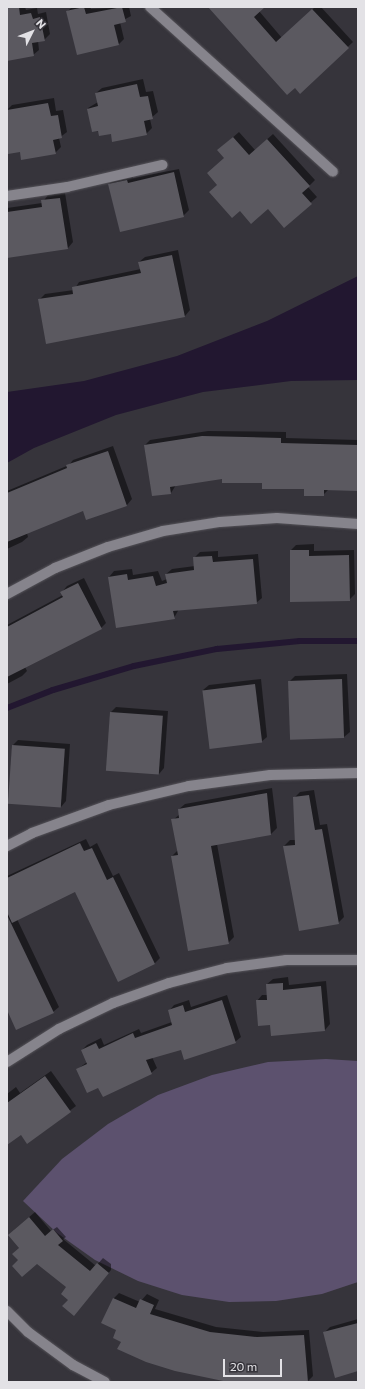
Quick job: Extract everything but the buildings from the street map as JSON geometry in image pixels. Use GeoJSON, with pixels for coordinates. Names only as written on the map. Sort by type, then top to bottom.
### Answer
{"type":"FeatureCollection","features":[{"type":"Feature","properties":{"kind":"lane"},"geometry":{"type":"LineString","coordinates":[[150,7],[333,172]]}},
{"type":"Feature","properties":{"kind":"lane"},"geometry":{"type":"LineString","coordinates":[[7,196],[67,187],[162,165]]}},
{"type":"Feature","properties":{"kind":"lane"},"geometry":{"type":"LineString","coordinates":[[7,594],[61,566],[108,547],[163,531],[220,522],[277,518],[358,524]]}},
{"type":"Feature","properties":{"kind":"lane"},"geometry":{"type":"LineString","coordinates":[[7,846],[32,833],[109,805],[189,786],[270,775],[358,773]]}},
{"type":"Feature","properties":{"kind":"lane"},"geometry":{"type":"LineString","coordinates":[[7,1062],[59,1029],[113,1003],[169,982],[226,968],[286,960],[358,960]]}},
{"type":"Feature","properties":{"kind":"lane"},"geometry":{"type":"LineString","coordinates":[[7,1311],[28,1332],[73,1365],[105,1382]]}},
{"type":"Feature","properties":{"kind":"shaded area"},"geometry":{"type":"Polygon","coordinates":[[[358,276],[358,380],[291,381],[203,392],[116,415],[34,448],[7,463],[7,392],[84,381],[177,356],[267,321],[358,276]]]}},
{"type":"Feature","properties":{"kind":"shaded area"},"geometry":{"type":"Polygon","coordinates":[[[326,1059],[358,1061],[358,1282],[322,1294],[276,1301],[229,1302],[182,1295],[138,1281],[95,1260],[57,1233],[23,1201],[62,1159],[108,1124],[158,1095],[212,1075],[268,1062],[326,1059]]]}},
{"type":"Feature","properties":{"kind":"waterway"},"geometry":{"type":"LineString","coordinates":[[7,708],[53,690],[134,666],[217,649],[300,641],[358,641]]}}]}
